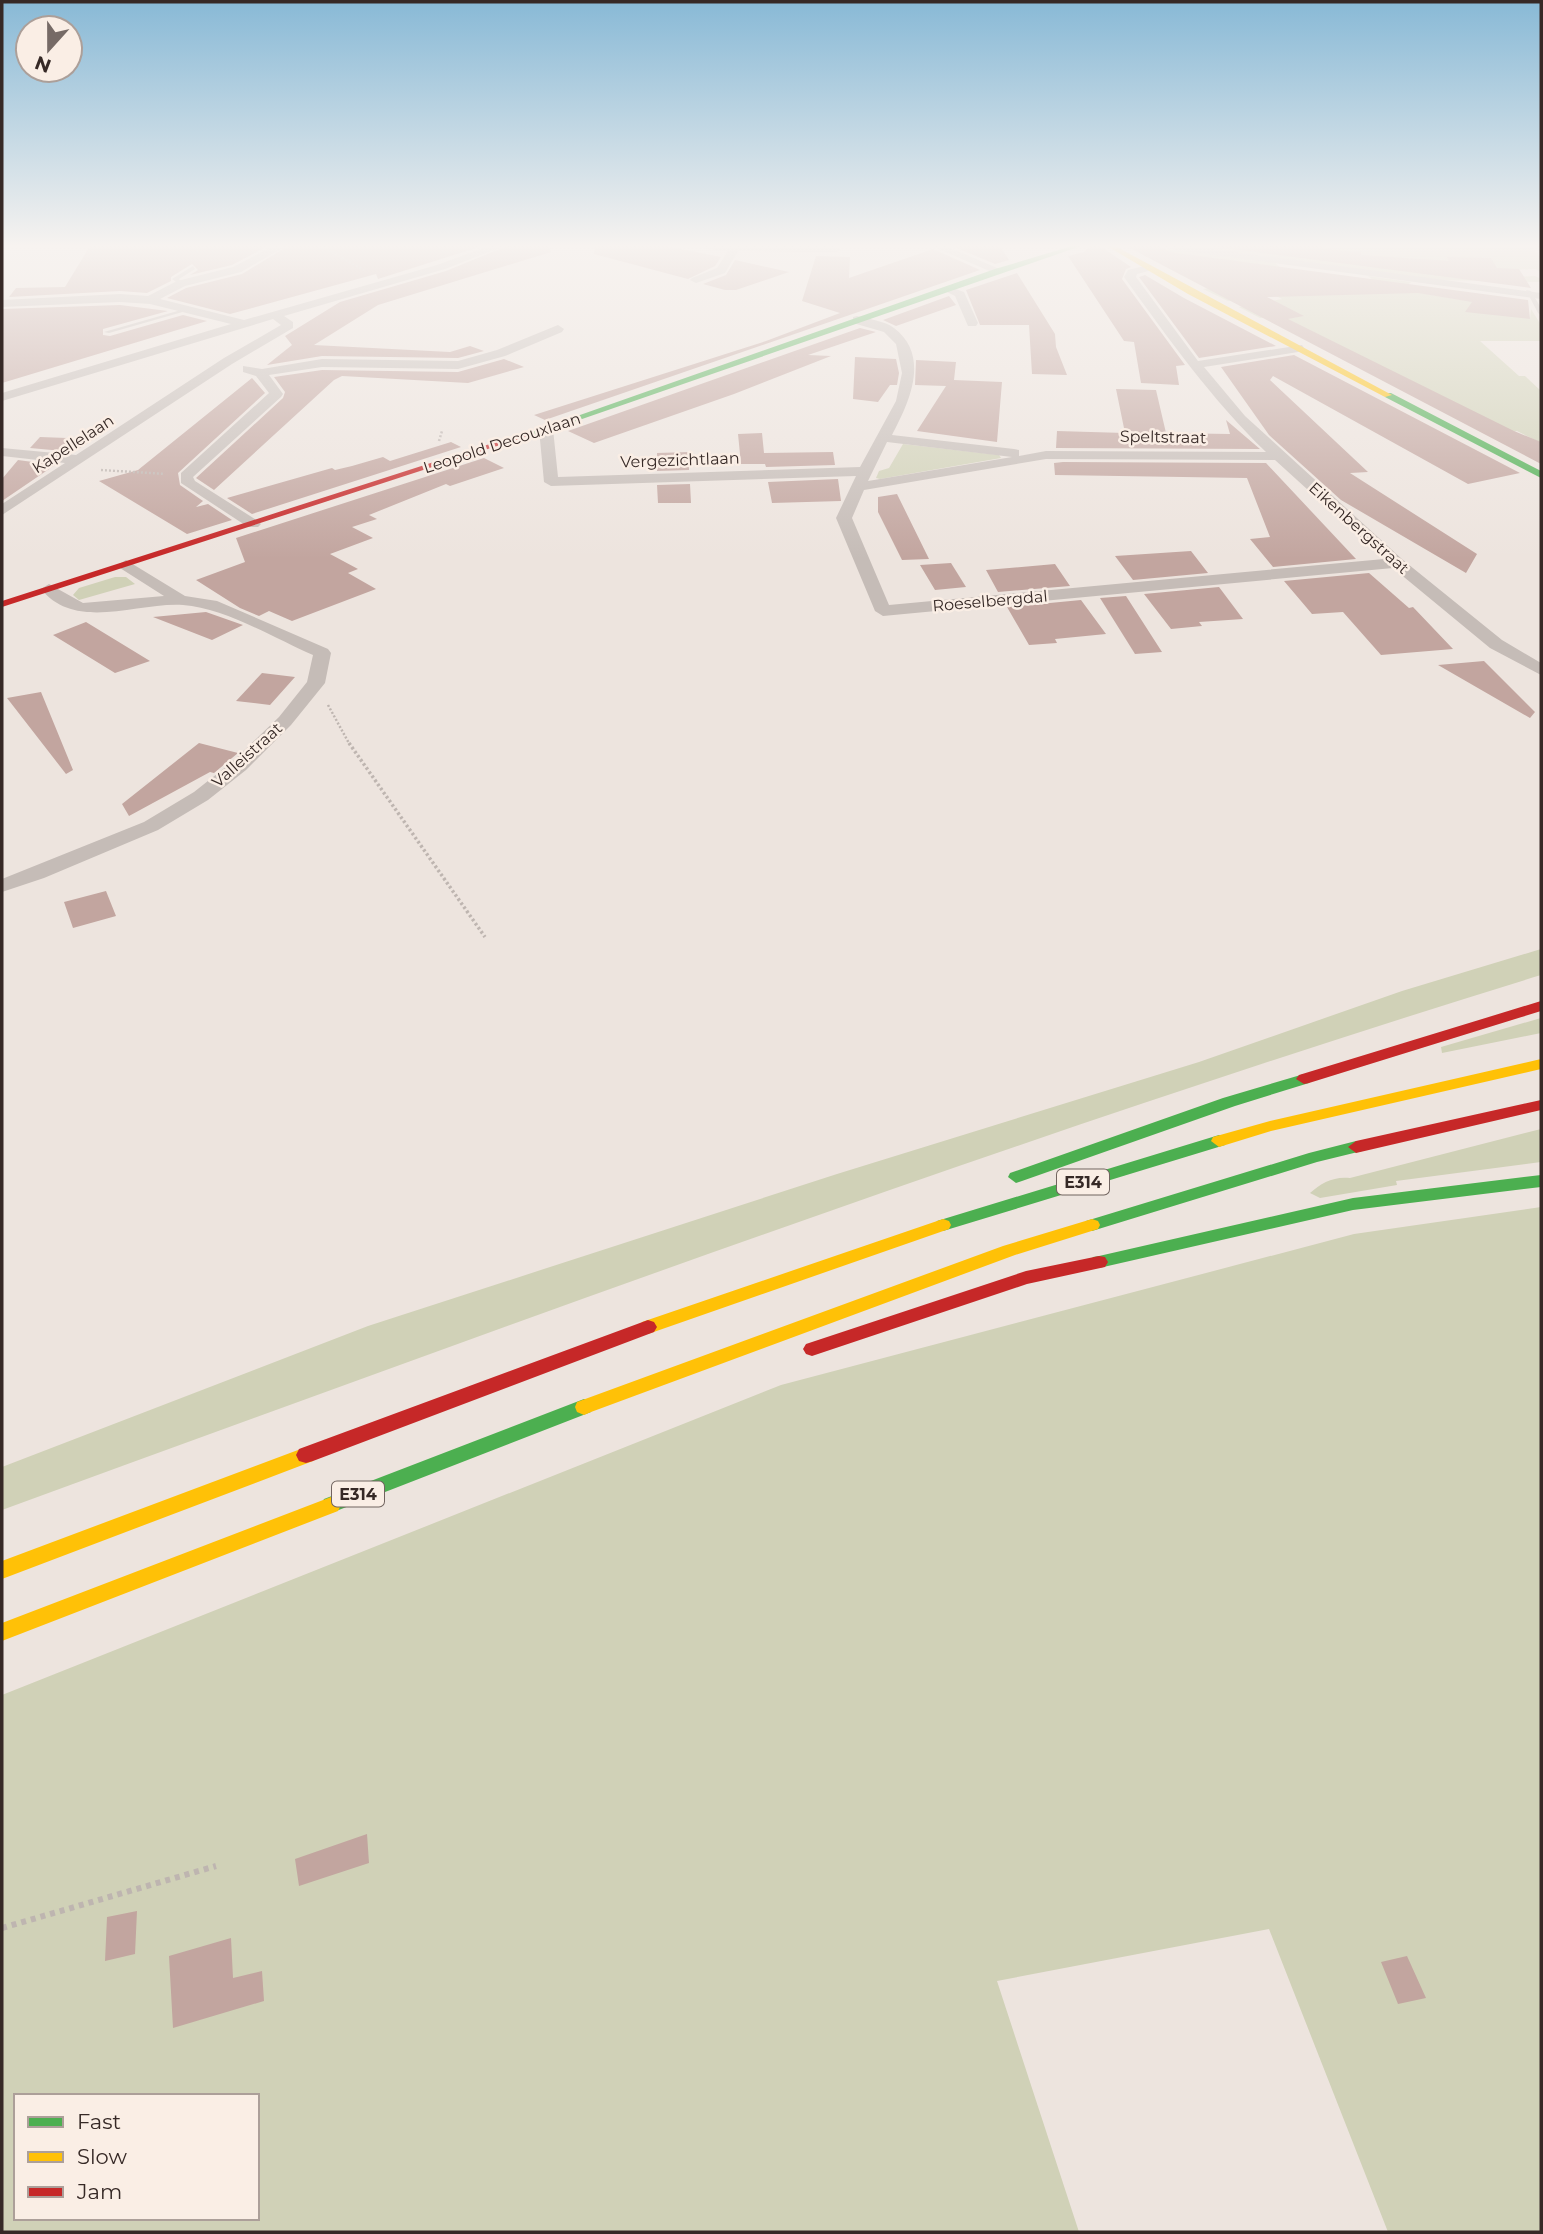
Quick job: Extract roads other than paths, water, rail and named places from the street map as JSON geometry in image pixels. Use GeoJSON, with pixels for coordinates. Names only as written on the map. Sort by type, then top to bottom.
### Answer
{"type":"FeatureCollection","features":[{"type":"Feature","properties":{"kind":"main road","name":"Leopold Decouxlaan"},"geometry":{"type":"LineString","coordinates":[[2,604],[547,429],[771,350]]}},
{"type":"Feature","properties":{"kind":"main road"},"geometry":{"type":"LineString","coordinates":[[1302,350],[1541,475]]}},
{"type":"Feature","properties":{"kind":"main road"},"geometry":{"type":"LineString","coordinates":[[1006,1180],[1229,1102],[1541,1006]]}},
{"type":"Feature","properties":{"kind":"main road","name":"E314"},"geometry":{"type":"LineString","coordinates":[[2,1570],[633,1332],[975,1214],[1270,1126],[1541,1064]]}},
{"type":"Feature","properties":{"kind":"main road","name":"E314"},"geometry":{"type":"LineString","coordinates":[[2,1632],[713,1357],[1009,1250],[1315,1157],[1541,1105]]}},
{"type":"Feature","properties":{"kind":"main road"},"geometry":{"type":"LineString","coordinates":[[791,1356],[1026,1278],[1353,1204],[1541,1181]]}},
{"type":"Feature","properties":{"kind":"main road"},"geometry":{"type":"LineString","coordinates":[[633,1332],[695,1293]]}},
{"type":"Feature","properties":{"kind":"main road"},"geometry":{"type":"LineString","coordinates":[[713,1357],[765,1359]]}},
{"type":"Feature","properties":{"kind":"street"},"geometry":{"type":"LineString","coordinates":[[2,397],[157,350]]}},
{"type":"Feature","properties":{"kind":"street","name":"Kapellelaan"},"geometry":{"type":"LineString","coordinates":[[2,511],[247,350]]}},
{"type":"Feature","properties":{"kind":"street"},"geometry":{"type":"LineString","coordinates":[[228,362],[261,373],[322,363],[458,365],[508,350]]}},
{"type":"Feature","properties":{"kind":"street","name":"Roeselbergdal"},"geometry":{"type":"LineString","coordinates":[[903,350],[908,373],[903,401],[865,471],[844,518],[883,611],[1397,563]]}},
{"type":"Feature","properties":{"kind":"street","name":"Eikenbergstraat"},"geometry":{"type":"LineString","coordinates":[[1184,350],[1240,419],[1397,563],[1496,643],[1541,670]]}},
{"type":"Feature","properties":{"kind":"street"},"geometry":{"type":"LineString","coordinates":[[1195,365],[1284,350]]}},
{"type":"Feature","properties":{"kind":"street"},"geometry":{"type":"LineString","coordinates":[[253,524],[188,483],[186,476],[276,394],[261,373]]}},
{"type":"Feature","properties":{"kind":"street","name":"Vergezichtlaan"},"geometry":{"type":"LineString","coordinates":[[547,429],[551,482],[865,471]]}},
{"type":"Feature","properties":{"kind":"street","name":"Speltstraat"},"geometry":{"type":"LineString","coordinates":[[885,438],[1046,455],[1279,456]]}},
{"type":"Feature","properties":{"kind":"street"},"geometry":{"type":"LineString","coordinates":[[2,452],[74,464]]}},
{"type":"Feature","properties":{"kind":"street","name":"Speltstraat"},"geometry":{"type":"LineString","coordinates":[[857,487],[1046,455]]}},
{"type":"Feature","properties":{"kind":"street"},"geometry":{"type":"LineString","coordinates":[[126,565],[181,600]]}},
{"type":"Feature","properties":{"kind":"street"},"geometry":{"type":"LineString","coordinates":[[49,589],[79,608],[181,600]]}},
{"type":"Feature","properties":{"kind":"street","name":"Valleistraat"},"geometry":{"type":"LineString","coordinates":[[2,886],[151,826],[201,796],[239,766],[285,721],[316,683],[322,653],[211,604],[181,600]]}}]}
